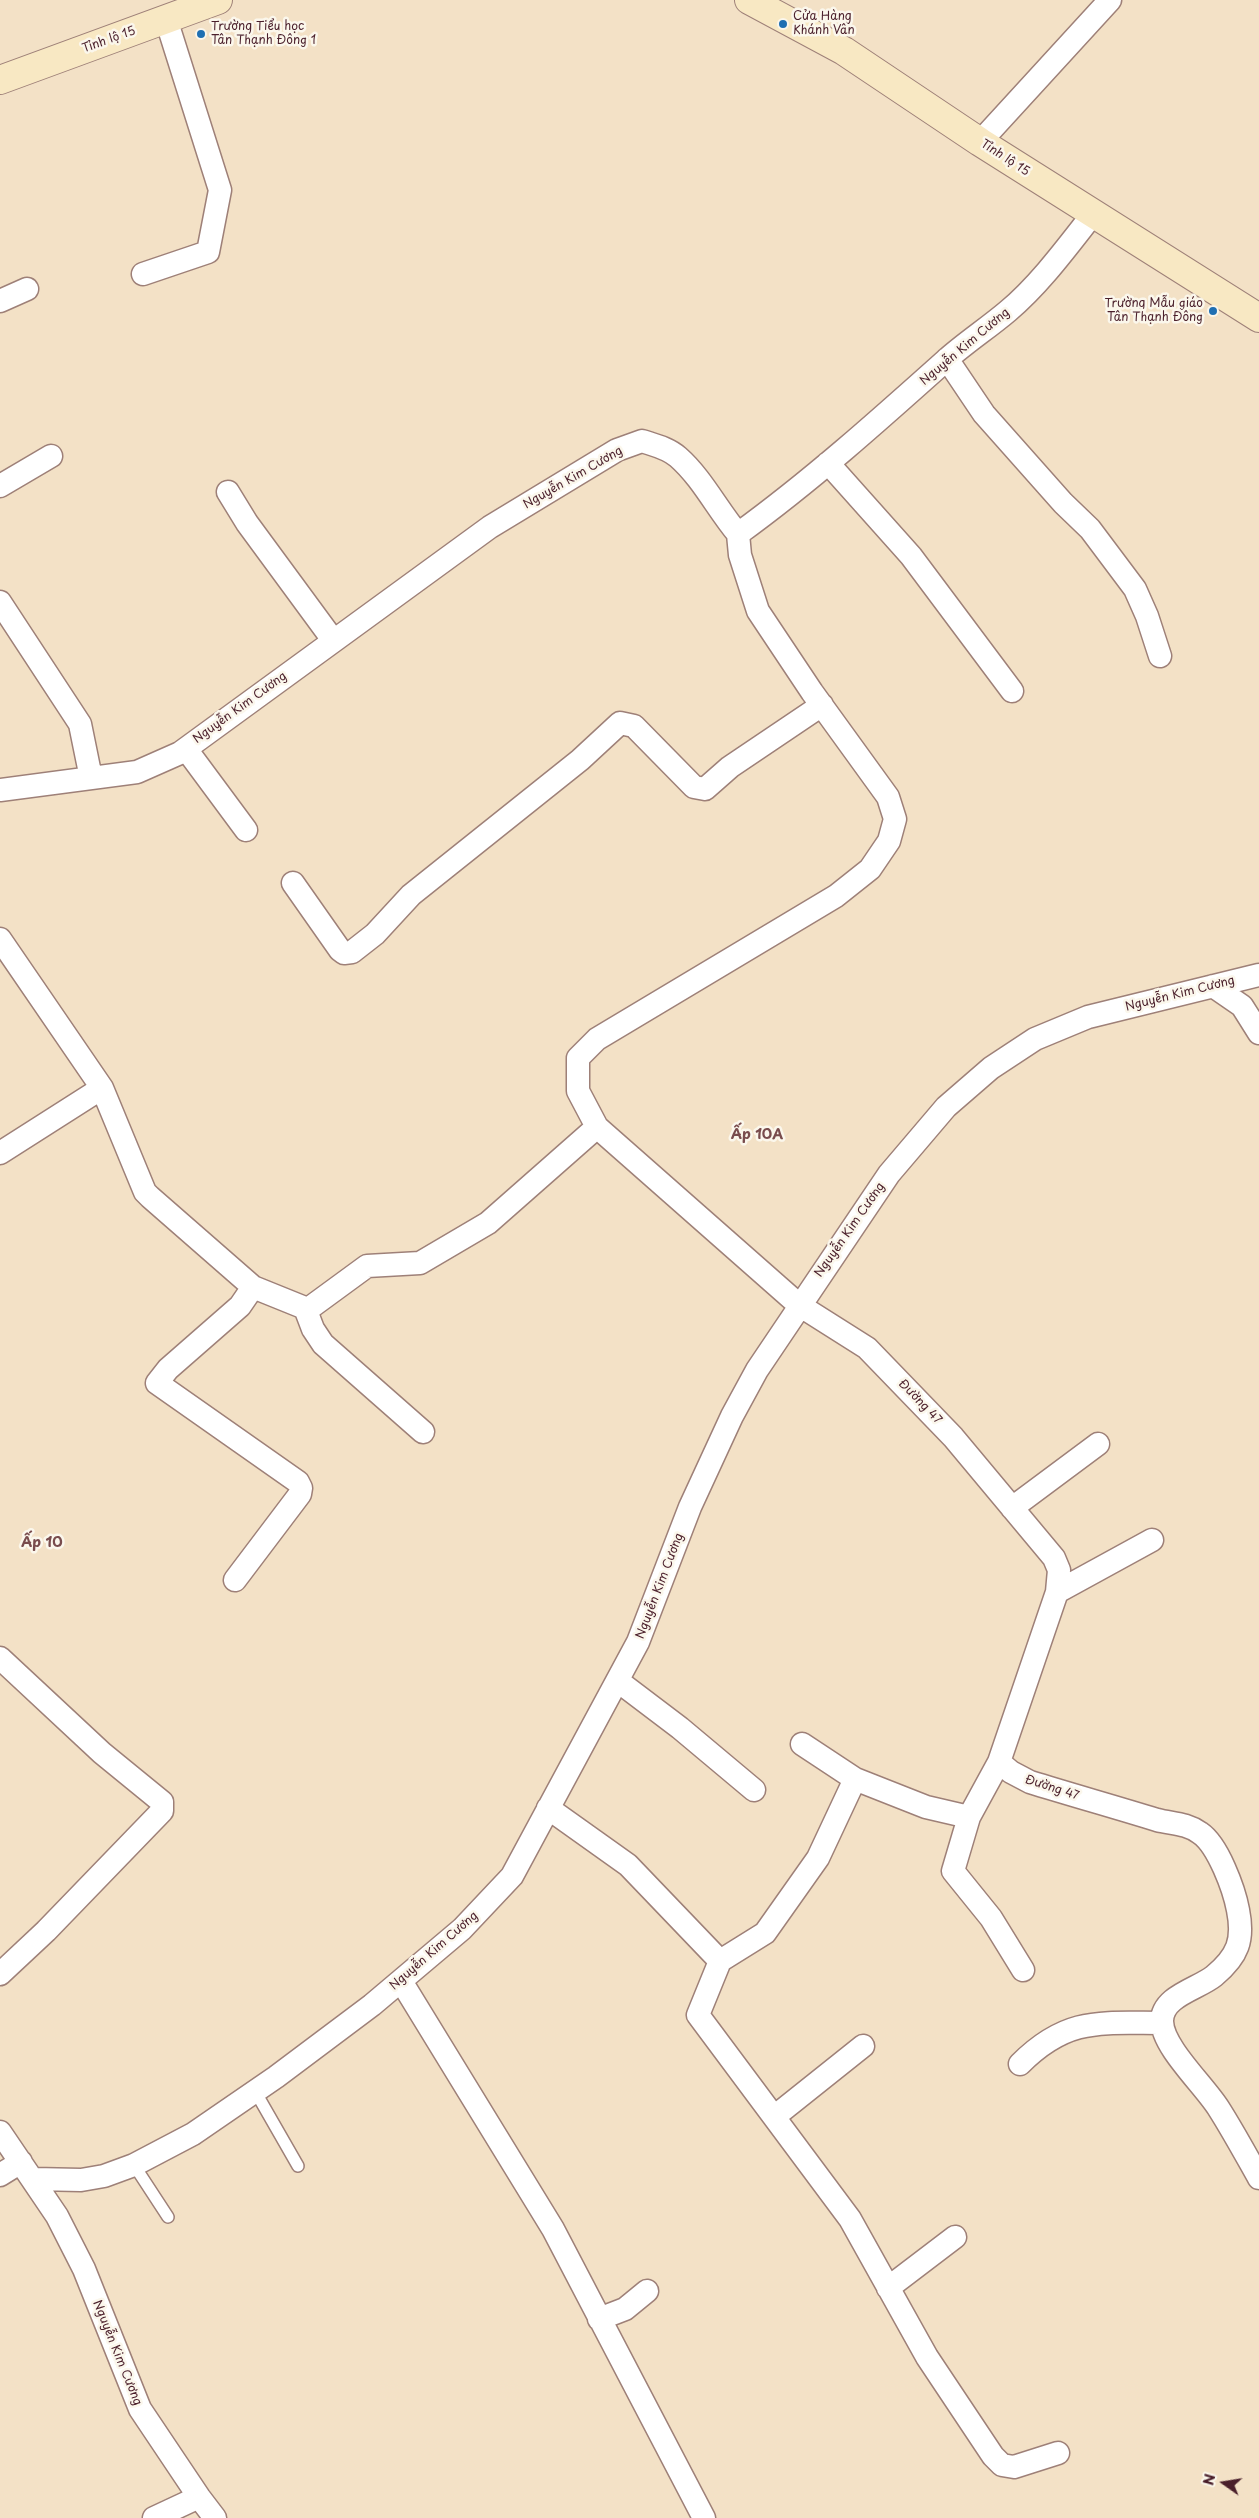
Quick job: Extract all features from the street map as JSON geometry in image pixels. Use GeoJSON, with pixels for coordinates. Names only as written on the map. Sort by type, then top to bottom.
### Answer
{"type":"FeatureCollection","features":[{"type":"Feature","properties":{"kind":"main road","name":"Tỉnh lộ 15"},"geometry":{"type":"LineString","coordinates":[[0,80],[218,0]]}},
{"type":"Feature","properties":{"kind":"main road","name":"Tỉnh lộ 15"},"geometry":{"type":"LineString","coordinates":[[749,0],[844,51],[980,142],[1259,318]]}},
{"type":"Feature","properties":{"kind":"street"},"geometry":{"type":"LineString","coordinates":[[980,142],[1110,0]]}},
{"type":"Feature","properties":{"kind":"street"},"geometry":{"type":"LineString","coordinates":[[143,274],[208,252],[220,190],[166,19]]}},
{"type":"Feature","properties":{"kind":"street","name":"Nguyễn Kim Cương"},"geometry":{"type":"LineString","coordinates":[[0,790],[137,772],[186,748],[490,527],[617,450],[642,441],[677,456],[696,476],[722,515],[738,534],[772,510],[875,425],[947,359],[1009,310],[1058,258],[1093,214]]}},
{"type":"Feature","properties":{"kind":"street"},"geometry":{"type":"LineString","coordinates":[[0,301],[27,289]]}},
{"type":"Feature","properties":{"kind":"street"},"geometry":{"type":"LineString","coordinates":[[947,359],[984,414],[1062,503],[1090,529],[1135,589],[1147,616],[1160,656]]}},
{"type":"Feature","properties":{"kind":"street"},"geometry":{"type":"LineString","coordinates":[[0,486],[52,456]]}},
{"type":"Feature","properties":{"kind":"street"},"geometry":{"type":"LineString","coordinates":[[828,463],[911,556],[1012,691]]}},
{"type":"Feature","properties":{"kind":"street"},"geometry":{"type":"LineString","coordinates":[[228,492],[247,523],[333,640]]}},
{"type":"Feature","properties":{"kind":"street"},"geometry":{"type":"LineString","coordinates":[[0,939],[6,963],[102,1088],[146,1192],[252,1288],[305,1308],[311,1307],[367,1266],[420,1264],[488,1223],[597,1127],[578,1091],[578,1058],[597,1039],[836,896],[870,869],[889,841],[895,819],[888,797],[758,611],[740,555],[738,534]]}},
{"type":"Feature","properties":{"kind":"street"},"geometry":{"type":"LineString","coordinates":[[0,602],[80,724],[91,778]]}},
{"type":"Feature","properties":{"kind":"street"},"geometry":{"type":"LineString","coordinates":[[293,883],[340,950],[344,953],[352,952],[375,934],[411,895],[558,778],[620,723],[634,726],[694,787],[700,790],[705,789],[730,768],[822,705]]}},
{"type":"Feature","properties":{"kind":"street"},"geometry":{"type":"LineString","coordinates":[[186,748],[246,830]]}},
{"type":"Feature","properties":{"kind":"street","name":"Nguyễn Kim Cương"},"geometry":{"type":"LineString","coordinates":[[27,2170],[81,2180],[104,2176],[134,2165],[193,2134],[255,2091],[401,1981],[462,1930],[512,1876],[618,1681],[638,1642],[690,1507],[732,1416],[757,1370],[889,1174],[946,1107],[991,1068],[1035,1039],[1088,1017],[1259,975]]}},
{"type":"Feature","properties":{"kind":"street"},"geometry":{"type":"LineString","coordinates":[[1213,986],[1242,1006],[1259,1033]]}},
{"type":"Feature","properties":{"kind":"street"},"geometry":{"type":"LineString","coordinates":[[0,1153],[102,1088]]}},
{"type":"Feature","properties":{"kind":"street","name":"Đường 47"},"geometry":{"type":"LineString","coordinates":[[597,1127],[799,1305],[867,1348],[953,1437],[1054,1558],[1059,1570],[1057,1592],[999,1762],[1011,1772],[1030,1782],[1161,1821],[1184,1824],[1202,1834],[1212,1846],[1235,1892],[1240,1922],[1240,1942],[1231,1960],[1213,1977],[1173,2000],[1163,2010],[1162,2023]]}},
{"type":"Feature","properties":{"kind":"street"},"geometry":{"type":"LineString","coordinates":[[235,1580],[300,1494],[301,1488],[298,1482],[156,1383],[168,1368],[240,1306],[252,1288]]}},
{"type":"Feature","properties":{"kind":"street"},"geometry":{"type":"LineString","coordinates":[[305,1308],[313,1329],[324,1344],[423,1432]]}},
{"type":"Feature","properties":{"kind":"street"},"geometry":{"type":"LineString","coordinates":[[1012,1508],[1098,1444]]}},
{"type":"Feature","properties":{"kind":"street"},"geometry":{"type":"LineString","coordinates":[[1057,1592],[1152,1540]]}},
{"type":"Feature","properties":{"kind":"street"},"geometry":{"type":"LineString","coordinates":[[0,1658],[102,1753],[162,1802],[163,1806],[162,1811],[46,1932],[0,1974]]}},
{"type":"Feature","properties":{"kind":"street"},"geometry":{"type":"LineString","coordinates":[[618,1681],[680,1728],[754,1790]]}},
{"type":"Feature","properties":{"kind":"street"},"geometry":{"type":"LineString","coordinates":[[802,1744],[855,1778],[926,1807],[968,1817]]}},
{"type":"Feature","properties":{"kind":"street"},"geometry":{"type":"LineString","coordinates":[[999,1762],[968,1817],[953,1871],[990,1918],[1024,1970]]}},
{"type":"Feature","properties":{"kind":"street"},"geometry":{"type":"LineString","coordinates":[[855,1778],[818,1858],[764,1933],[720,1961],[698,2015],[850,2219],[927,2357],[976,2433],[1002,2465],[1014,2467],[1058,2452]]}},
{"type":"Feature","properties":{"kind":"street"},"geometry":{"type":"LineString","coordinates":[[548,1808],[628,1865],[720,1961]]}},
{"type":"Feature","properties":{"kind":"street"},"geometry":{"type":"LineString","coordinates":[[401,1981],[553,2229],[704,2518]]}},
{"type":"Feature","properties":{"kind":"street"},"geometry":{"type":"LineString","coordinates":[[1020,2064],[1038,2046],[1069,2029],[1094,2023],[1162,2023],[1171,2047],[1218,2108],[1259,2178]]}},
{"type":"Feature","properties":{"kind":"street"},"geometry":{"type":"LineString","coordinates":[[774,2117],[863,2046]]}},
{"type":"Feature","properties":{"kind":"street","name":"Nguyễn Kim Cương"},"geometry":{"type":"LineString","coordinates":[[0,2132],[57,2216],[84,2269],[140,2409],[198,2497],[215,2518]]}},
{"type":"Feature","properties":{"kind":"street"},"geometry":{"type":"LineString","coordinates":[[0,2175],[27,2170]]}},
{"type":"Feature","properties":{"kind":"street"},"geometry":{"type":"LineString","coordinates":[[888,2288],[955,2237]]}},
{"type":"Feature","properties":{"kind":"street"},"geometry":{"type":"LineString","coordinates":[[600,2319],[625,2309],[647,2292]]}},
{"type":"Feature","properties":{"kind":"street"},"geometry":{"type":"LineString","coordinates":[[154,2518],[198,2497]]}},
{"type":"Feature","properties":{"kind":"lane"},"geometry":{"type":"LineString","coordinates":[[255,2091],[298,2166]]}},
{"type":"Feature","properties":{"kind":"lane"},"geometry":{"type":"LineString","coordinates":[[134,2165],[168,2217]]}},
{"type":"Feature","properties":{"kind":"place","name":"Cửa Hàng Khánh Vân"},"geometry":{"type":"Point","coordinates":[783,24]}},
{"type":"Feature","properties":{"kind":"place","name":"Trường Tiểu học Tân Thạnh Đông 1"},"geometry":{"type":"Point","coordinates":[201,34]}},
{"type":"Feature","properties":{"kind":"place","name":"Trường Mẫu giáo Tân Thạnh Đông"},"geometry":{"type":"Point","coordinates":[1213,311]}},
{"type":"Feature","properties":{"kind":"district","name":"Ấp 10A"},"geometry":{"type":"Point","coordinates":[757,1135]}},
{"type":"Feature","properties":{"kind":"district","name":"Ấp 10"},"geometry":{"type":"Point","coordinates":[42,1543]}}]}
